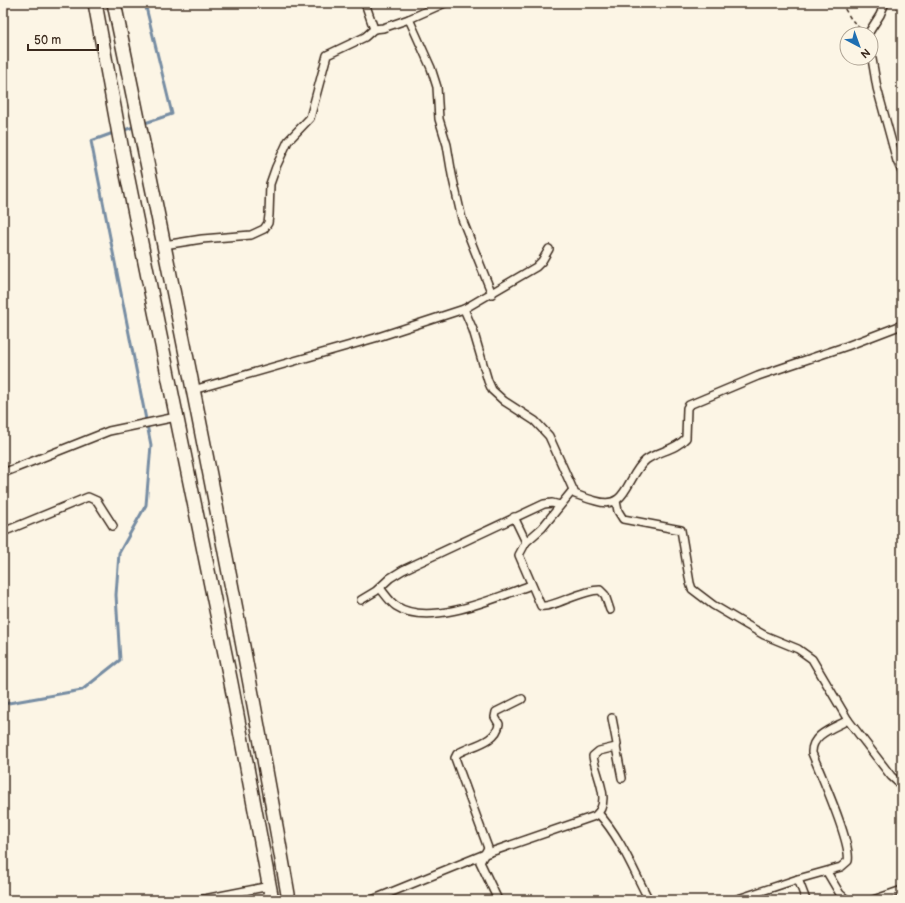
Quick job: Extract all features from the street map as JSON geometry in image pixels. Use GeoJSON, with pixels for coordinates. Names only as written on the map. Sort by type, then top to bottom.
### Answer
{"type":"FeatureCollection","features":[{"type":"Feature","properties":{"kind":"highway"},"geometry":{"type":"LineString","coordinates":[[95,3],[121,145],[231,683],[272,900]]}},
{"type":"Feature","properties":{"kind":"highway"},"geometry":{"type":"LineString","coordinates":[[114,3],[193,390],[268,780],[289,900]]}},
{"type":"Feature","properties":{"kind":"street"},"geometry":{"type":"LineString","coordinates":[[365,3],[374,29]]}},
{"type":"Feature","properties":{"kind":"street"},"geometry":{"type":"LineString","coordinates":[[164,245],[202,238],[251,235],[264,228],[268,223],[270,184],[276,167],[288,141],[310,118],[327,55],[365,37],[374,29],[383,28],[409,19],[446,3]]}},
{"type":"Feature","properties":{"kind":"street"},"geometry":{"type":"LineString","coordinates":[[871,26],[880,15],[885,3]]}},
{"type":"Feature","properties":{"kind":"street"},"geometry":{"type":"LineString","coordinates":[[409,19],[431,68],[437,87],[439,119],[447,145],[462,219],[492,294]]}},
{"type":"Feature","properties":{"kind":"street"},"geometry":{"type":"LineString","coordinates":[[873,66],[877,88],[897,162],[902,172]]}},
{"type":"Feature","properties":{"kind":"street"},"geometry":{"type":"LineString","coordinates":[[193,390],[374,338],[464,309],[536,267],[542,261],[549,249]]}},
{"type":"Feature","properties":{"kind":"street"},"geometry":{"type":"LineString","coordinates":[[464,309],[473,330],[492,390],[504,401],[535,421],[549,436],[573,490],[580,497],[603,504],[610,504],[622,496],[644,462],[656,454],[678,445],[686,438],[687,408],[689,405],[758,376],[847,346],[902,325]]}},
{"type":"Feature","properties":{"kind":"street"},"geometry":{"type":"LineString","coordinates":[[3,473],[110,431],[150,424],[176,417]]}},
{"type":"Feature","properties":{"kind":"street"},"geometry":{"type":"LineString","coordinates":[[573,490],[542,528],[526,542],[519,555],[541,606],[548,606],[572,596],[600,590],[605,595],[610,610]]}},
{"type":"Feature","properties":{"kind":"street"},"geometry":{"type":"LineString","coordinates":[[3,532],[88,497],[97,501],[113,526]]}},
{"type":"Feature","properties":{"kind":"street"},"geometry":{"type":"LineString","coordinates":[[616,501],[618,511],[623,519],[681,530],[690,586],[692,589],[713,605],[751,628],[806,653],[816,666],[848,720],[891,776],[902,786]]}},
{"type":"Feature","properties":{"kind":"street"},"geometry":{"type":"LineString","coordinates":[[361,600],[380,588],[390,578],[403,570],[514,517],[544,504],[552,503],[560,505]]}},
{"type":"Feature","properties":{"kind":"street"},"geometry":{"type":"LineString","coordinates":[[514,517],[526,542]]}},
{"type":"Feature","properties":{"kind":"street"},"geometry":{"type":"LineString","coordinates":[[380,588],[394,605],[408,612],[421,613],[454,611],[466,608],[531,585]]}},
{"type":"Feature","properties":{"kind":"street"},"geometry":{"type":"LineString","coordinates":[[498,900],[480,862],[488,848],[455,756],[460,752],[476,747],[484,742],[499,727],[494,714],[522,699]]}},
{"type":"Feature","properties":{"kind":"street"},"geometry":{"type":"LineString","coordinates":[[612,718],[622,778]]}},
{"type":"Feature","properties":{"kind":"street"},"geometry":{"type":"LineString","coordinates":[[735,900],[798,879],[827,872],[841,867],[848,861],[848,852],[836,813],[812,753],[812,748],[816,739],[848,720]]}},
{"type":"Feature","properties":{"kind":"street"},"geometry":{"type":"LineString","coordinates":[[372,900],[485,854],[595,816],[598,813],[603,798],[593,756],[599,751],[616,748]]}},
{"type":"Feature","properties":{"kind":"street"},"geometry":{"type":"LineString","coordinates":[[598,813],[611,827],[619,840],[649,900]]}},
{"type":"Feature","properties":{"kind":"street"},"geometry":{"type":"LineString","coordinates":[[827,872],[840,894],[848,900]]}},
{"type":"Feature","properties":{"kind":"street"},"geometry":{"type":"LineString","coordinates":[[798,879],[806,900]]}},
{"type":"Feature","properties":{"kind":"street"},"geometry":{"type":"LineString","coordinates":[[199,900],[270,886]]}},
{"type":"Feature","properties":{"kind":"street"},"geometry":{"type":"LineString","coordinates":[[873,900],[902,890]]}},
{"type":"Feature","properties":{"kind":"path"},"geometry":{"type":"LineString","coordinates":[[841,3],[851,19],[858,26]]}},
{"type":"Feature","properties":{"kind":"waterway"},"geometry":{"type":"LineString","coordinates":[[142,124],[172,114],[145,3]]}},
{"type":"Feature","properties":{"kind":"waterway"},"geometry":{"type":"LineString","coordinates":[[121,131],[137,126]]}},
{"type":"Feature","properties":{"kind":"waterway"},"geometry":{"type":"LineString","coordinates":[[3,704],[82,690],[120,660],[116,595],[119,553],[146,505],[151,445],[91,141],[116,132]]}}]}
